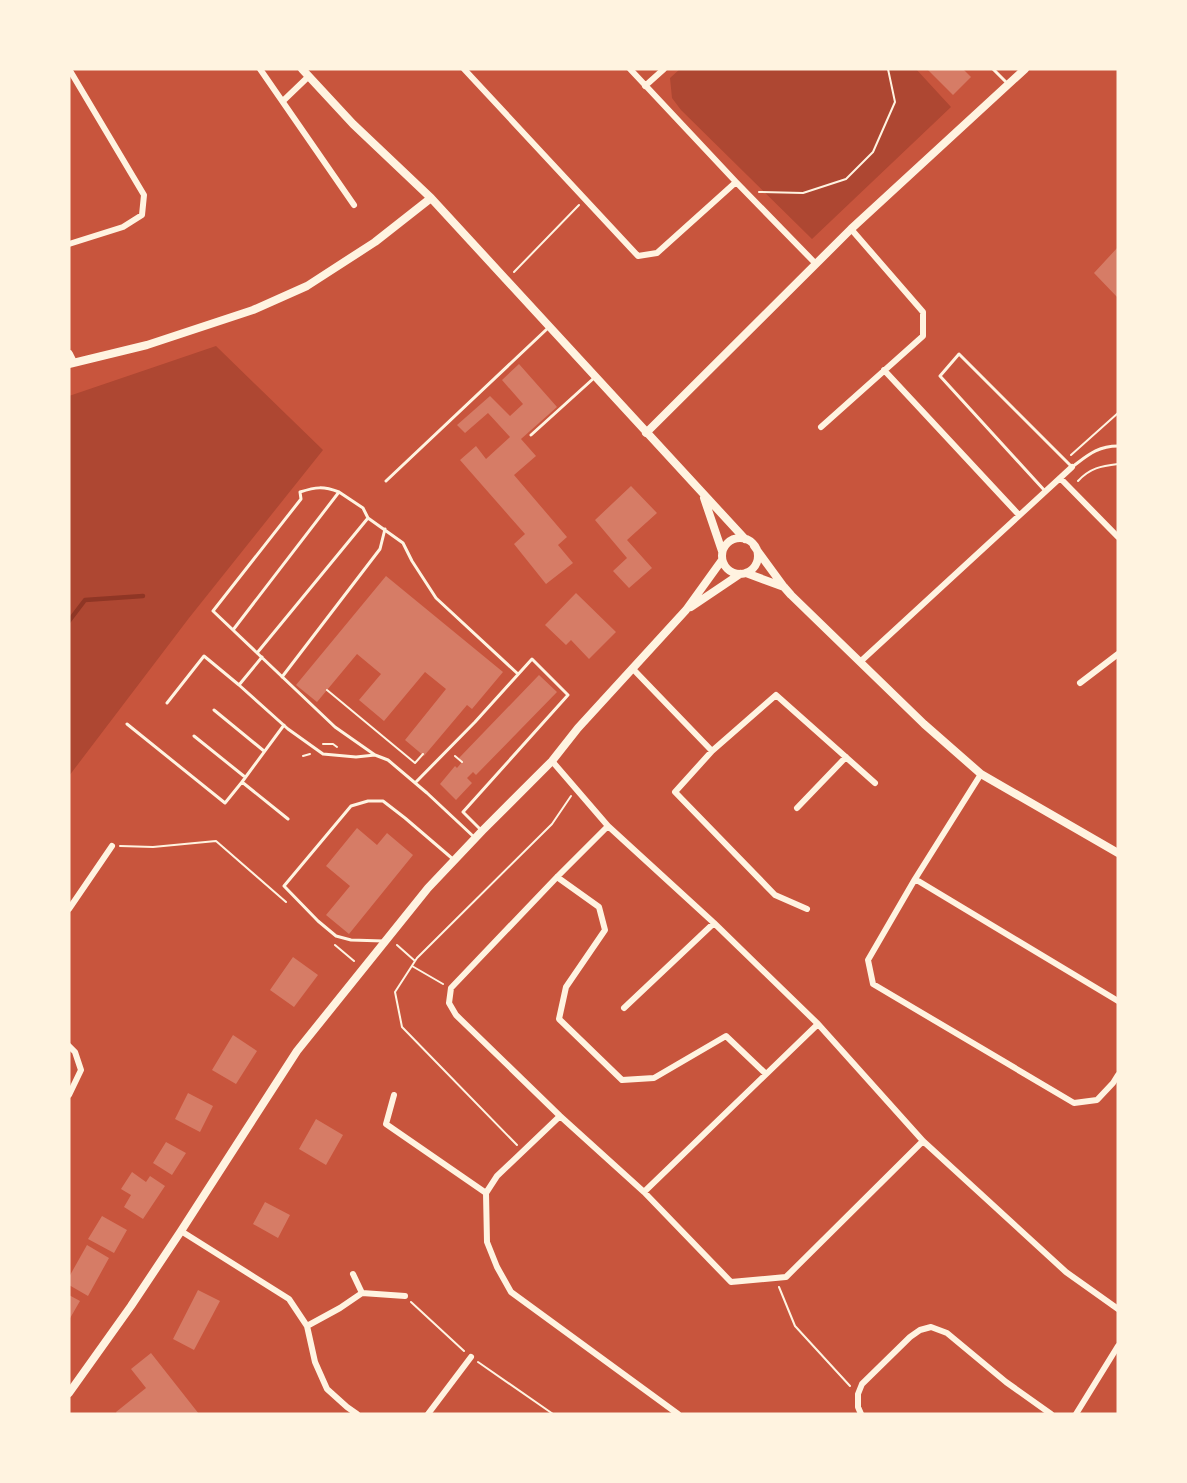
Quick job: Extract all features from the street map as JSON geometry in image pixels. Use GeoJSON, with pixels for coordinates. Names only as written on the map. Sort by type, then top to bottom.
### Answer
{"type":"FeatureCollection","features":[{"type":"Feature","properties":{"kind":"street"},"geometry":{"type":"LineString","coordinates":[[69,69],[144,195],[142,215],[123,227],[69,244]]}},
{"type":"Feature","properties":{"kind":"street"},"geometry":{"type":"LineString","coordinates":[[260,69],[354,205]]}},
{"type":"Feature","properties":{"kind":"street"},"geometry":{"type":"LineString","coordinates":[[302,69],[353,124],[431,198],[745,539]]}},
{"type":"Feature","properties":{"kind":"street"},"geometry":{"type":"LineString","coordinates":[[464,69],[638,256],[657,253],[736,182]]}},
{"type":"Feature","properties":{"kind":"street"},"geometry":{"type":"LineString","coordinates":[[630,69],[815,263]]}},
{"type":"Feature","properties":{"kind":"street"},"geometry":{"type":"LineString","coordinates":[[645,86],[664,69]]}},
{"type":"Feature","properties":{"kind":"street"},"geometry":{"type":"LineString","coordinates":[[646,433],[815,263],[1025,69]]}},
{"type":"Feature","properties":{"kind":"street"},"geometry":{"type":"LineString","coordinates":[[283,101],[309,76]]}},
{"type":"Feature","properties":{"kind":"street"},"geometry":{"type":"LineString","coordinates":[[70,360],[147,345],[254,310],[307,286],[375,242],[431,198]]}},
{"type":"Feature","properties":{"kind":"street"},"geometry":{"type":"LineString","coordinates":[[821,427],[923,336],[923,312],[851,229]]}},
{"type":"Feature","properties":{"kind":"street"},"geometry":{"type":"LineString","coordinates":[[884,370],[1019,515]]}},
{"type":"Feature","properties":{"kind":"street"},"geometry":{"type":"LineString","coordinates":[[860,662],[1072,467]]}},
{"type":"Feature","properties":{"kind":"street"},"geometry":{"type":"LineString","coordinates":[[1060,478],[1118,537]]}},
{"type":"Feature","properties":{"kind":"street"},"geometry":{"type":"LineString","coordinates":[[703,494],[724,566],[731,572],[784,587]]}},
{"type":"Feature","properties":{"kind":"street"},"geometry":{"type":"LineString","coordinates":[[69,1393],[181,1231],[297,1051],[428,888],[552,761],[578,728],[686,610],[722,555],[727,543],[732,539],[750,541],[784,587],[924,724],[981,774],[1118,853]]}},
{"type":"Feature","properties":{"kind":"street"},"geometry":{"type":"LineString","coordinates":[[686,610],[752,569],[758,557],[754,546]]}},
{"type":"Feature","properties":{"kind":"street"},"geometry":{"type":"LineString","coordinates":[[1080,683],[1118,654]]}},
{"type":"Feature","properties":{"kind":"street"},"geometry":{"type":"LineString","coordinates":[[633,669],[712,751]]}},
{"type":"Feature","properties":{"kind":"street"},"geometry":{"type":"LineString","coordinates":[[807,909],[776,895],[675,792],[712,751],[776,695],[875,783]]}},
{"type":"Feature","properties":{"kind":"street"},"geometry":{"type":"LineString","coordinates":[[797,808],[846,757]]}},
{"type":"Feature","properties":{"kind":"street"},"geometry":{"type":"LineString","coordinates":[[552,761],[608,826],[818,1024],[923,1141],[1066,1272],[1118,1309]]}},
{"type":"Feature","properties":{"kind":"street"},"geometry":{"type":"LineString","coordinates":[[981,774],[915,879],[868,960],[873,984],[1074,1103],[1097,1100],[1118,1075]]}},
{"type":"Feature","properties":{"kind":"street"},"geometry":{"type":"LineString","coordinates":[[608,826],[451,988],[449,1003],[456,1015],[560,1116],[644,1192],[731,1282],[786,1277],[923,1141]]}},
{"type":"Feature","properties":{"kind":"street"},"geometry":{"type":"LineString","coordinates":[[69,909],[112,846]]}},
{"type":"Feature","properties":{"kind":"street"},"geometry":{"type":"LineString","coordinates":[[557,877],[599,907],[605,930],[566,987],[559,1019],[622,1080],[654,1078],[726,1036],[766,1074]]}},
{"type":"Feature","properties":{"kind":"street"},"geometry":{"type":"LineString","coordinates":[[915,879],[1118,1002]]}},
{"type":"Feature","properties":{"kind":"street"},"geometry":{"type":"LineString","coordinates":[[624,1008],[714,924]]}},
{"type":"Feature","properties":{"kind":"street"},"geometry":{"type":"LineString","coordinates":[[644,1192],[818,1024]]}},
{"type":"Feature","properties":{"kind":"street"},"geometry":{"type":"LineString","coordinates":[[69,1046],[75,1052],[81,1070],[69,1095]]}},
{"type":"Feature","properties":{"kind":"street"},"geometry":{"type":"LineString","coordinates":[[394,1095],[386,1124],[486,1193]]}},
{"type":"Feature","properties":{"kind":"street"},"geometry":{"type":"LineString","coordinates":[[560,1116],[497,1176],[486,1193],[487,1242],[497,1268],[511,1292],[678,1414]]}},
{"type":"Feature","properties":{"kind":"street"},"geometry":{"type":"LineString","coordinates":[[181,1231],[289,1299],[307,1326],[315,1362],[327,1389],[357,1414]]}},
{"type":"Feature","properties":{"kind":"street"},"geometry":{"type":"LineString","coordinates":[[353,1274],[362,1293]]}},
{"type":"Feature","properties":{"kind":"street"},"geometry":{"type":"LineString","coordinates":[[307,1326],[362,1293],[405,1296]]}},
{"type":"Feature","properties":{"kind":"street"},"geometry":{"type":"LineString","coordinates":[[861,1414],[858,1407],[858,1394],[862,1384],[910,1337],[920,1330],[931,1327],[946,1333],[1006,1382],[1051,1414]]}},
{"type":"Feature","properties":{"kind":"street"},"geometry":{"type":"LineString","coordinates":[[1076,1414],[1118,1346]]}},
{"type":"Feature","properties":{"kind":"street"},"geometry":{"type":"LineString","coordinates":[[428,1414],[471,1357]]}},
{"type":"Feature","properties":{"kind":"lane"},"geometry":{"type":"LineString","coordinates":[[993,69],[1008,85]]}},
{"type":"Feature","properties":{"kind":"lane"},"geometry":{"type":"LineString","coordinates":[[386,481],[550,327]]}},
{"type":"Feature","properties":{"kind":"lane"},"geometry":{"type":"LineString","coordinates":[[1045,491],[940,376],[960,354],[1072,467],[1096,450],[1118,446]]}},
{"type":"Feature","properties":{"kind":"lane"},"geometry":{"type":"LineString","coordinates":[[531,435],[595,377]]}},
{"type":"Feature","properties":{"kind":"lane"},"geometry":{"type":"LineString","coordinates":[[475,838],[388,760],[375,755],[335,727],[213,611],[301,499],[300,492],[316,487],[330,489],[339,492],[363,508],[368,518],[403,543],[436,598],[518,674]]}},
{"type":"Feature","properties":{"kind":"lane"},"geometry":{"type":"LineString","coordinates":[[233,630],[339,492]]}},
{"type":"Feature","properties":{"kind":"lane"},"geometry":{"type":"LineString","coordinates":[[257,653],[368,518]]}},
{"type":"Feature","properties":{"kind":"lane"},"geometry":{"type":"LineString","coordinates":[[282,677],[381,549],[385,528]]}},
{"type":"Feature","properties":{"kind":"lane"},"geometry":{"type":"LineString","coordinates":[[167,704],[204,656],[284,725],[323,754],[356,757],[375,755]]}},
{"type":"Feature","properties":{"kind":"lane"},"geometry":{"type":"LineString","coordinates":[[239,685],[262,657]]}},
{"type":"Feature","properties":{"kind":"lane"},"geometry":{"type":"LineString","coordinates":[[415,783],[532,659],[568,695],[463,812],[482,831]]}},
{"type":"Feature","properties":{"kind":"lane"},"geometry":{"type":"LineString","coordinates":[[214,710],[264,751]]}},
{"type":"Feature","properties":{"kind":"lane"},"geometry":{"type":"LineString","coordinates":[[127,724],[225,803],[284,725]]}},
{"type":"Feature","properties":{"kind":"lane"},"geometry":{"type":"LineString","coordinates":[[194,736],[245,777]]}},
{"type":"Feature","properties":{"kind":"lane"},"geometry":{"type":"LineString","coordinates":[[242,782],[288,819]]}},
{"type":"Feature","properties":{"kind":"lane"},"geometry":{"type":"LineString","coordinates":[[386,939],[351,940],[336,936],[284,886],[351,806],[368,801],[383,801],[454,860]]}},
{"type":"Feature","properties":{"kind":"path"},"geometry":{"type":"LineString","coordinates":[[745,192],[803,192],[846,179],[873,152],[895,102],[888,69]]}},
{"type":"Feature","properties":{"kind":"path"},"geometry":{"type":"LineString","coordinates":[[506,280],[585,199]]}},
{"type":"Feature","properties":{"kind":"path"},"geometry":{"type":"LineString","coordinates":[[1065,461],[1118,413]]}},
{"type":"Feature","properties":{"kind":"path"},"geometry":{"type":"LineString","coordinates":[[1071,490],[1083,476],[1099,466],[1118,464]]}},
{"type":"Feature","properties":{"kind":"path"},"geometry":{"type":"LineString","coordinates":[[327,690],[416,763],[423,754]]}},
{"type":"Feature","properties":{"kind":"path"},"geometry":{"type":"LineString","coordinates":[[112,846],[153,847],[216,841],[285,901]]}},
{"type":"Feature","properties":{"kind":"path"},"geometry":{"type":"LineString","coordinates":[[328,939],[363,969]]}},
{"type":"Feature","properties":{"kind":"path"},"geometry":{"type":"LineString","coordinates":[[386,939],[415,961]]}},
{"type":"Feature","properties":{"kind":"path"},"geometry":{"type":"LineString","coordinates":[[412,966],[451,988]]}},
{"type":"Feature","properties":{"kind":"path"},"geometry":{"type":"LineString","coordinates":[[776,1278],[795,1326],[858,1394]]}},
{"type":"Feature","properties":{"kind":"shaded area"},"geometry":{"type":"Polygon","coordinates":[[[680,69],[916,69],[951,107],[812,239],[681,110],[672,98],[670,78],[680,69]]]}},
{"type":"Feature","properties":{"kind":"shaded area"},"geometry":{"type":"Polygon","coordinates":[[[216,346],[323,450],[189,618],[69,776],[69,396],[216,346]]]}},
{"type":"Feature","properties":{"kind":"building"},"geometry":{"type":"Polygon","coordinates":[[[927,69],[963,69],[971,77],[953,95],[927,69]]]}},
{"type":"Feature","properties":{"kind":"building"},"geometry":{"type":"Polygon","coordinates":[[[1118,247],[1118,298],[1094,273],[1118,247]]]}},
{"type":"Feature","properties":{"kind":"building"},"geometry":{"type":"Polygon","coordinates":[[[519,364],[557,407],[521,439],[536,456],[514,475],[567,537],[558,545],[573,563],[546,584],[514,544],[525,534],[460,460],[476,446],[486,459],[510,437],[488,413],[465,433],[457,425],[490,396],[510,416],[523,404],[502,380],[519,364]]]}},
{"type":"Feature","properties":{"kind":"building"},"geometry":{"type":"Polygon","coordinates":[[[631,486],[657,513],[627,540],[652,568],[629,588],[613,571],[627,558],[595,520],[631,486]]]}},
{"type":"Feature","properties":{"kind":"building"},"geometry":{"type":"Polygon","coordinates":[[[386,576],[503,672],[472,709],[467,705],[424,756],[405,740],[446,689],[425,672],[384,721],[359,700],[381,674],[357,654],[317,702],[296,685],[386,576]]]}},
{"type":"Feature","properties":{"kind":"building"},"geometry":{"type":"Polygon","coordinates":[[[576,593],[616,632],[589,659],[571,640],[566,645],[545,625],[576,593]]]}},
{"type":"Feature","properties":{"kind":"building"},"geometry":{"type":"Polygon","coordinates":[[[539,675],[557,692],[476,775],[473,772],[467,778],[472,783],[456,800],[440,784],[455,766],[457,768],[462,762],[459,758],[539,675]]]}},
{"type":"Feature","properties":{"kind":"building"},"geometry":{"type":"Polygon","coordinates":[[[357,828],[377,845],[387,833],[413,855],[349,934],[326,915],[350,886],[326,866],[357,828]]]}},
{"type":"Feature","properties":{"kind":"building"},"geometry":{"type":"Polygon","coordinates":[[[293,957],[318,975],[294,1007],[270,990],[293,957]]]}},
{"type":"Feature","properties":{"kind":"building"},"geometry":{"type":"Polygon","coordinates":[[[233,1035],[257,1051],[236,1084],[212,1070],[233,1035]]]}},
{"type":"Feature","properties":{"kind":"building"},"geometry":{"type":"Polygon","coordinates":[[[188,1093],[213,1106],[200,1132],[175,1119],[188,1093]]]}},
{"type":"Feature","properties":{"kind":"building"},"geometry":{"type":"Polygon","coordinates":[[[316,1119],[343,1135],[326,1165],[299,1149],[316,1119]]]}},
{"type":"Feature","properties":{"kind":"building"},"geometry":{"type":"Polygon","coordinates":[[[166,1142],[186,1153],[172,1175],[153,1163],[166,1142]]]}},
{"type":"Feature","properties":{"kind":"building"},"geometry":{"type":"Polygon","coordinates":[[[132,1172],[146,1182],[150,1176],[165,1186],[143,1219],[124,1207],[131,1195],[121,1189],[132,1172]]]}},
{"type":"Feature","properties":{"kind":"building"},"geometry":{"type":"Polygon","coordinates":[[[265,1202],[290,1215],[278,1238],[253,1224],[265,1202]]]}},
{"type":"Feature","properties":{"kind":"building"},"geometry":{"type":"Polygon","coordinates":[[[102,1216],[127,1230],[114,1253],[88,1239],[102,1216]]]}},
{"type":"Feature","properties":{"kind":"building"},"geometry":{"type":"Polygon","coordinates":[[[87,1245],[109,1258],[88,1296],[69,1285],[69,1277],[87,1245]]]}},
{"type":"Feature","properties":{"kind":"building"},"geometry":{"type":"Polygon","coordinates":[[[198,1290],[220,1301],[194,1350],[173,1339],[198,1290]]]}},
{"type":"Feature","properties":{"kind":"building"},"geometry":{"type":"Polygon","coordinates":[[[69,1295],[80,1301],[69,1320],[69,1295]]]}},
{"type":"Feature","properties":{"kind":"building"},"geometry":{"type":"Polygon","coordinates":[[[151,1353],[199,1414],[117,1414],[116,1412],[146,1388],[131,1369],[151,1353]]]}},
{"type":"Feature","properties":{"kind":"waterway"},"geometry":{"type":"LineString","coordinates":[[69,621],[85,600],[143,596]]}}]}
